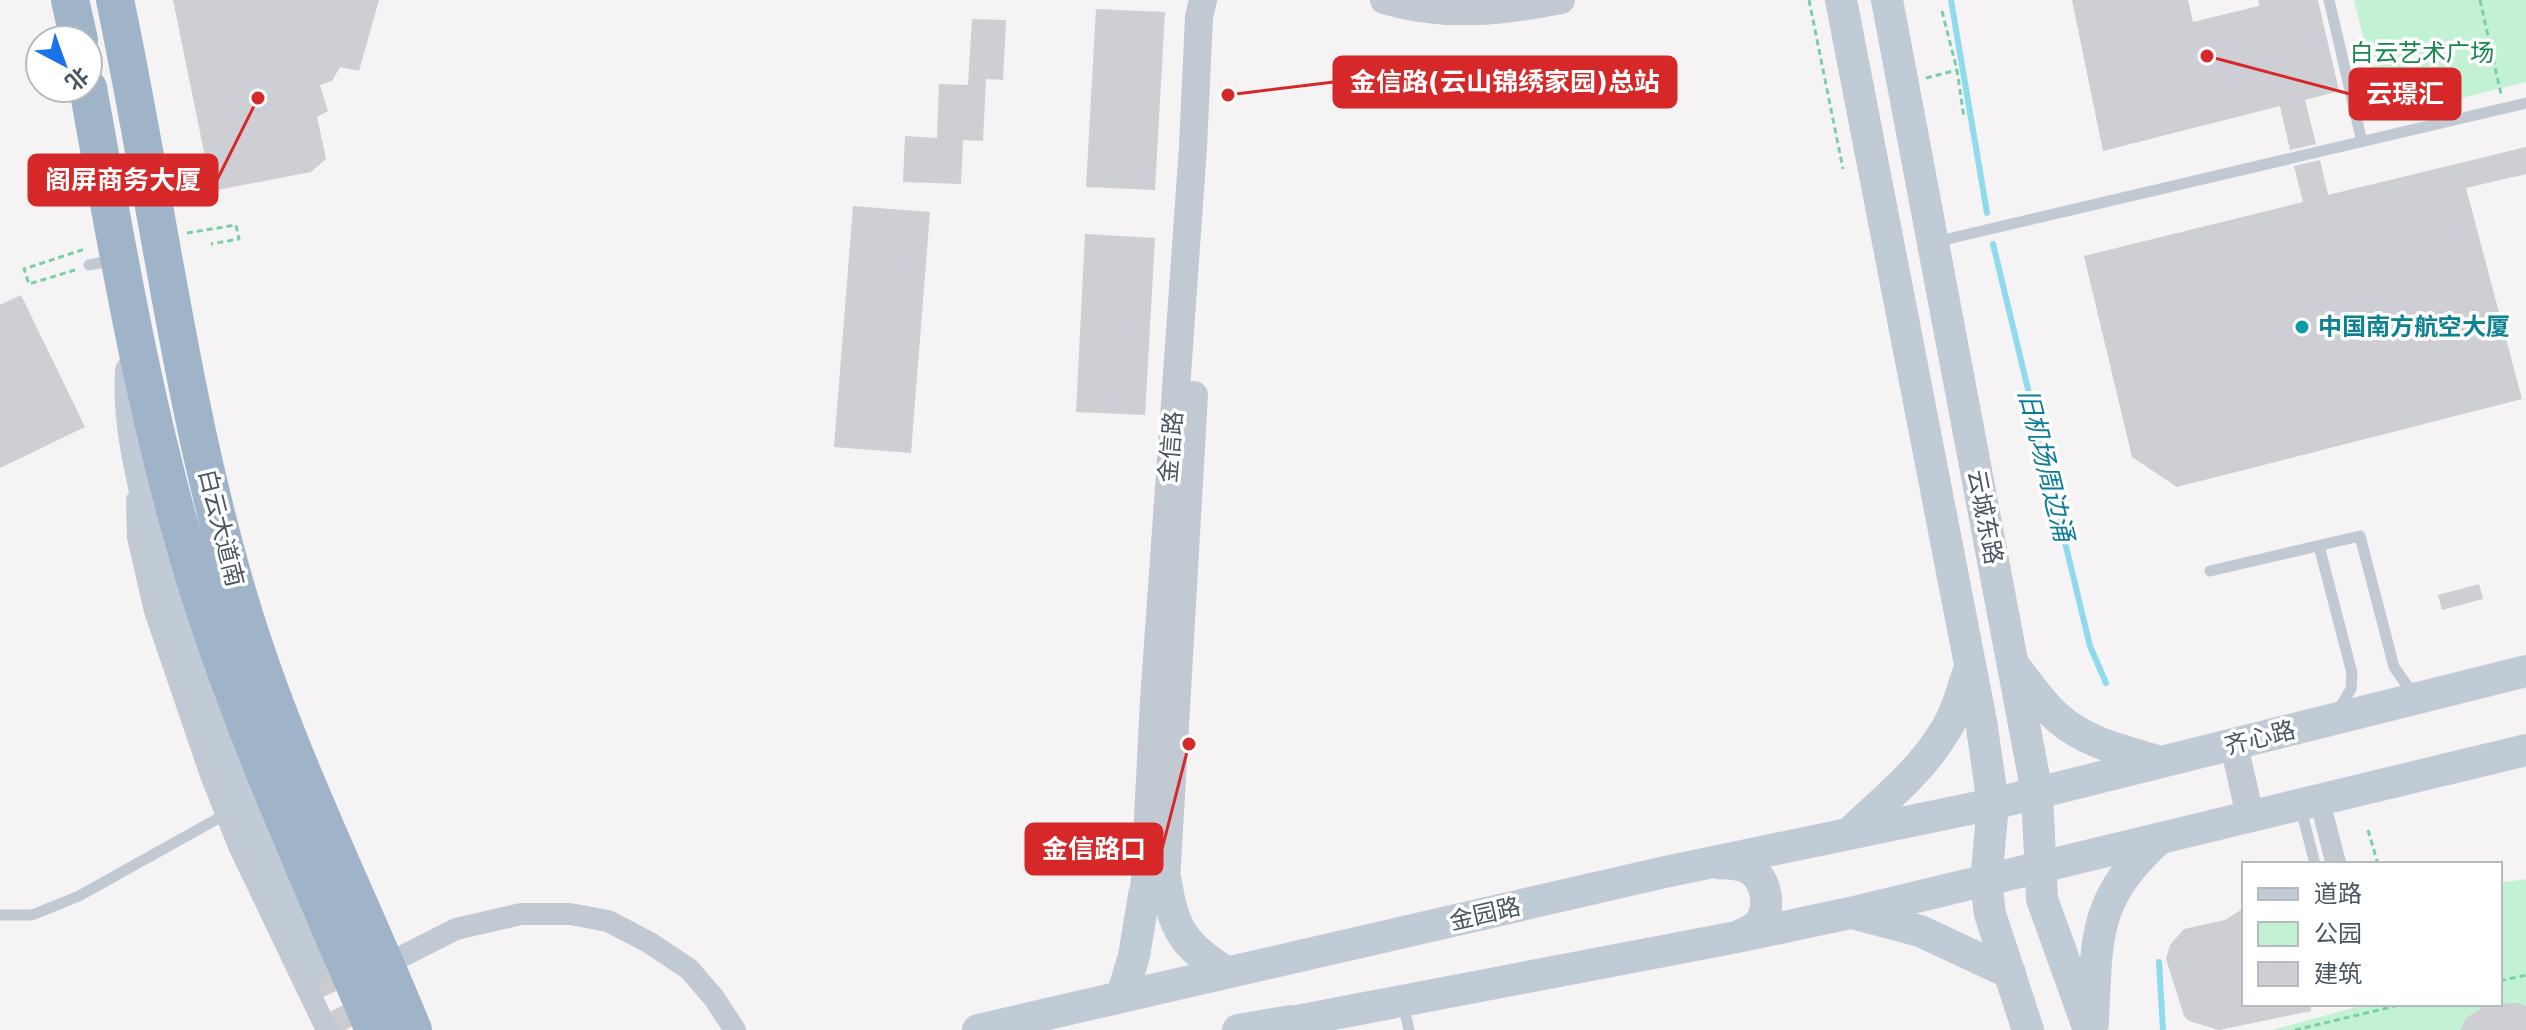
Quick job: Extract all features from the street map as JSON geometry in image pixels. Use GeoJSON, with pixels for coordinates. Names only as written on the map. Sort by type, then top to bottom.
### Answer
{"type":"FeatureCollection","features":[{"type":"Feature","properties":{"kind":"highway"},"geometry":{"type":"LineString","coordinates":[[70,0],[75,24]]}},
{"type":"Feature","properties":{"kind":"highway","name":"白云大道南"},"geometry":{"type":"LineString","coordinates":[[115,0],[194,415],[236,588],[253,643],[307,784],[413,1030]]}},
{"type":"Feature","properties":{"kind":"highway","name":"白云大道南"},"geometry":{"type":"LineString","coordinates":[[89,104],[104,262],[133,336],[194,577],[274,797],[374,1030]]}},
{"type":"Feature","properties":{"kind":"main road","name":"云城东路"},"geometry":{"type":"LineString","coordinates":[[1841,0],[1970,667],[1993,804],[1986,882],[1990,914],[2028,1030]]}},
{"type":"Feature","properties":{"kind":"main road","name":"云城东路"},"geometry":{"type":"LineString","coordinates":[[1887,0],[1906,98],[1946,239],[1993,555],[2037,793],[2041,846],[2039,868],[2047,917],[2091,1030]]}},
{"type":"Feature","properties":{"kind":"main road"},"geometry":{"type":"LineString","coordinates":[[1863,109],[1906,98]]}},
{"type":"Feature","properties":{"kind":"main road"},"geometry":{"type":"LineString","coordinates":[[133,336],[131,400],[140,467],[162,566],[238,784],[314,966]]}},
{"type":"Feature","properties":{"kind":"main road"},"geometry":{"type":"LineString","coordinates":[[1950,563],[1993,555]]}},
{"type":"Feature","properties":{"kind":"main road"},"geometry":{"type":"LineString","coordinates":[[2013,665],[2045,705],[2075,731],[2106,745],[2164,763]]}},
{"type":"Feature","properties":{"kind":"main road"},"geometry":{"type":"LineString","coordinates":[[1852,831],[1920,765],[1943,734],[1970,667]]}},
{"type":"Feature","properties":{"kind":"main road","name":"齐心路"},"geometry":{"type":"LineString","coordinates":[[1993,804],[2526,671]]}},
{"type":"Feature","properties":{"kind":"main road"},"geometry":{"type":"LineString","coordinates":[[1238,1030],[1302,1020],[1406,1016],[1737,937],[1986,882],[2526,750]]}},
{"type":"Feature","properties":{"kind":"main road","name":"金园路"},"geometry":{"type":"LineString","coordinates":[[978,1030],[1852,831],[1993,804]]}},
{"type":"Feature","properties":{"kind":"main road"},"geometry":{"type":"LineString","coordinates":[[2091,1030],[2098,932],[2122,878],[2134,862],[2161,838]]}},
{"type":"Feature","properties":{"kind":"main road"},"geometry":{"type":"LineString","coordinates":[[1712,863],[1746,867],[1753,871],[1766,889],[1766,906],[1759,924],[1737,937]]}},
{"type":"Feature","properties":{"kind":"main road"},"geometry":{"type":"LineString","coordinates":[[1155,888],[1169,907],[1179,931],[1200,956],[1226,972]]}},
{"type":"Feature","properties":{"kind":"main road"},"geometry":{"type":"LineString","coordinates":[[1122,996],[1155,888]]}},
{"type":"Feature","properties":{"kind":"main road"},"geometry":{"type":"LineString","coordinates":[[1850,913],[1920,931],[2010,973]]}},
{"type":"Feature","properties":{"kind":"main road"},"geometry":{"type":"LineString","coordinates":[[1270,1030],[1302,1020]]}},
{"type":"Feature","properties":{"kind":"street","name":"金信路"},"geometry":{"type":"LineString","coordinates":[[1155,888],[1164,545],[1193,147],[1199,17],[1203,0]]}},
{"type":"Feature","properties":{"kind":"street","name":"金信路"},"geometry":{"type":"LineString","coordinates":[[1155,888],[1209,170],[1215,0]]}},
{"type":"Feature","properties":{"kind":"street"},"geometry":{"type":"LineString","coordinates":[[1384,0],[1410,8],[1457,13],[1523,8],[1561,0]]}},
{"type":"Feature","properties":{"kind":"street"},"geometry":{"type":"LineString","coordinates":[[140,467],[136,515],[145,573],[155,611],[226,814],[327,1030]]}},
{"type":"Feature","properties":{"kind":"street"},"geometry":{"type":"LineString","coordinates":[[2234,745],[2250,816]]}},
{"type":"Feature","properties":{"kind":"street"},"geometry":{"type":"LineString","coordinates":[[385,965],[456,929],[521,914],[570,914],[595,918],[608,921],[650,943],[689,969],[714,998],[735,1030]]}},
{"type":"Feature","properties":{"kind":"lane"},"geometry":{"type":"LineString","coordinates":[[2329,0],[2362,142]]}},
{"type":"Feature","properties":{"kind":"lane"},"geometry":{"type":"LineString","coordinates":[[1946,239],[2526,104]]}},
{"type":"Feature","properties":{"kind":"lane"},"geometry":{"type":"LineString","coordinates":[[2210,571],[2360,536],[2394,667],[2408,687],[2432,693]]}},
{"type":"Feature","properties":{"kind":"lane"},"geometry":{"type":"LineString","coordinates":[[2319,546],[2352,673],[2351,689],[2344,704],[2328,720]]}},
{"type":"Feature","properties":{"kind":"lane"},"geometry":{"type":"LineString","coordinates":[[2313,801],[2315,862]]}},
{"type":"Feature","properties":{"kind":"lane"},"geometry":{"type":"LineString","coordinates":[[2313,801],[2330,862]]}},
{"type":"Feature","properties":{"kind":"lane"},"geometry":{"type":"LineString","coordinates":[[2313,801],[2340,862]]}},
{"type":"Feature","properties":{"kind":"lane"},"geometry":{"type":"LineString","coordinates":[[0,915],[32,915],[79,896],[226,814]]}},
{"type":"Feature","properties":{"kind":"path"},"geometry":{"type":"LineString","coordinates":[[1809,0],[1843,169]]}},
{"type":"Feature","properties":{"kind":"path"},"geometry":{"type":"LineString","coordinates":[[2480,0],[2501,95]]}},
{"type":"Feature","properties":{"kind":"path"},"geometry":{"type":"LineString","coordinates":[[1942,11],[1957,70],[1964,118]]}},
{"type":"Feature","properties":{"kind":"path"},"geometry":{"type":"LineString","coordinates":[[211,244],[239,239],[236,225],[226,227]]}},
{"type":"Feature","properties":{"kind":"path"},"geometry":{"type":"LineString","coordinates":[[56,275],[104,262]]}},
{"type":"Feature","properties":{"kind":"path"},"geometry":{"type":"LineString","coordinates":[[2368,830],[2377,862]]}},
{"type":"Feature","properties":{"kind":"path"},"geometry":{"type":"LineString","coordinates":[[2502,981],[2526,975]]}},
{"type":"Feature","properties":{"kind":"path"},"geometry":{"type":"LineString","coordinates":[[2295,1030],[2396,1006]]}},
{"type":"Feature","properties":{"kind":"green space","name":"白云艺术广场"},"geometry":{"type":"Polygon","coordinates":[[[2354,0],[2526,0],[2526,82],[2400,113],[2386,108],[2379,102],[2354,0]]]}},
{"type":"Feature","properties":{"kind":"green space"},"geometry":{"type":"Polygon","coordinates":[[[2526,879],[2526,1030],[2272,1030],[2360,1006],[2502,1006],[2502,883],[2526,879]]]}},
{"type":"Feature","properties":{"kind":"building"},"geometry":{"type":"Polygon","coordinates":[[[173,0],[379,0],[359,71],[340,67],[332,81],[320,85],[328,111],[317,117],[326,159],[311,172],[212,191],[173,0]]]}},
{"type":"Feature","properties":{"kind":"building"},"geometry":{"type":"Polygon","coordinates":[[[2072,0],[2188,0],[2193,22],[2259,6],[2258,0],[2318,0],[2339,91],[2305,100],[2316,144],[2290,150],[2280,106],[2103,151],[2072,0]]]}},
{"type":"Feature","properties":{"kind":"building"},"geometry":{"type":"Polygon","coordinates":[[[1096,9],[1165,12],[1155,190],[1086,187],[1096,9]]]}},
{"type":"Feature","properties":{"kind":"building"},"geometry":{"type":"Polygon","coordinates":[[[972,19],[1006,20],[1003,80],[986,79],[983,141],[963,140],[961,184],[903,182],[905,136],[937,138],[939,84],[968,85],[972,19]]]}},
{"type":"Feature","properties":{"kind":"building","name":"中国南方航空大厦"},"geometry":{"type":"Polygon","coordinates":[[[2526,147],[2526,174],[2466,188],[2522,399],[2177,487],[2132,457],[2084,256],[2303,202],[2294,166],[2320,160],[2328,195],[2526,147]]]}},
{"type":"Feature","properties":{"kind":"building"},"geometry":{"type":"Polygon","coordinates":[[[853,206],[930,212],[911,453],[834,447],[853,206]]]}},
{"type":"Feature","properties":{"kind":"building"},"geometry":{"type":"Polygon","coordinates":[[[1085,234],[1155,238],[1145,415],[1076,412],[1085,234]]]}},
{"type":"Feature","properties":{"kind":"building"},"geometry":{"type":"Polygon","coordinates":[[[21,295],[85,427],[0,468],[0,305],[21,295]]]}},
{"type":"Feature","properties":{"kind":"building"},"geometry":{"type":"Polygon","coordinates":[[[2479,584],[2483,599],[2442,610],[2438,595],[2479,584]]]}},
{"type":"Feature","properties":{"kind":"building"},"geometry":{"type":"Polygon","coordinates":[[[2242,909],[2242,1006],[2310,1006],[2311,1011],[2219,1030],[2189,1021],[2184,1016],[2166,959],[2170,945],[2184,929],[2225,920],[2242,909]]]}},
{"type":"Feature","properties":{"kind":"building"},"geometry":{"type":"Polygon","coordinates":[[[2502,1004],[2526,1006],[2526,1030],[2460,1030],[2466,1018],[2485,1006],[2502,1006],[2502,1004]]]}},
{"type":"Feature","properties":{"kind":"waterway","name":"旧机场周边涌"},"geometry":{"type":"LineString","coordinates":[[1951,0],[1987,213]]}},
{"type":"Feature","properties":{"kind":"waterway","name":"旧机场周边涌"},"geometry":{"type":"LineString","coordinates":[[1993,244],[2090,646],[2106,683]]}},
{"type":"Feature","properties":{"kind":"waterway","name":"旧机场周边涌"},"geometry":{"type":"LineString","coordinates":[[2159,962],[2163,1030]]}},
{"type":"Feature","properties":{"kind":"tunnel"},"geometry":{"type":"LineString","coordinates":[[314,966],[345,1030]]}},
{"type":"Feature","properties":{"kind":"place","name":"云璟汇"},"geometry":{"type":"Point","coordinates":[2207,56]}},
{"type":"Feature","properties":{"kind":"place","name":"金信路(云山锦绣家园)总站"},"geometry":{"type":"Point","coordinates":[1228,95]}},
{"type":"Feature","properties":{"kind":"place","name":"阁屏商务大厦"},"geometry":{"type":"Point","coordinates":[258,98]}},
{"type":"Feature","properties":{"kind":"place","name":"中国南方航空大厦"},"geometry":{"type":"Point","coordinates":[2302,327]}},
{"type":"Feature","properties":{"kind":"place","name":"金信路口"},"geometry":{"type":"Point","coordinates":[1189,744]}}]}
